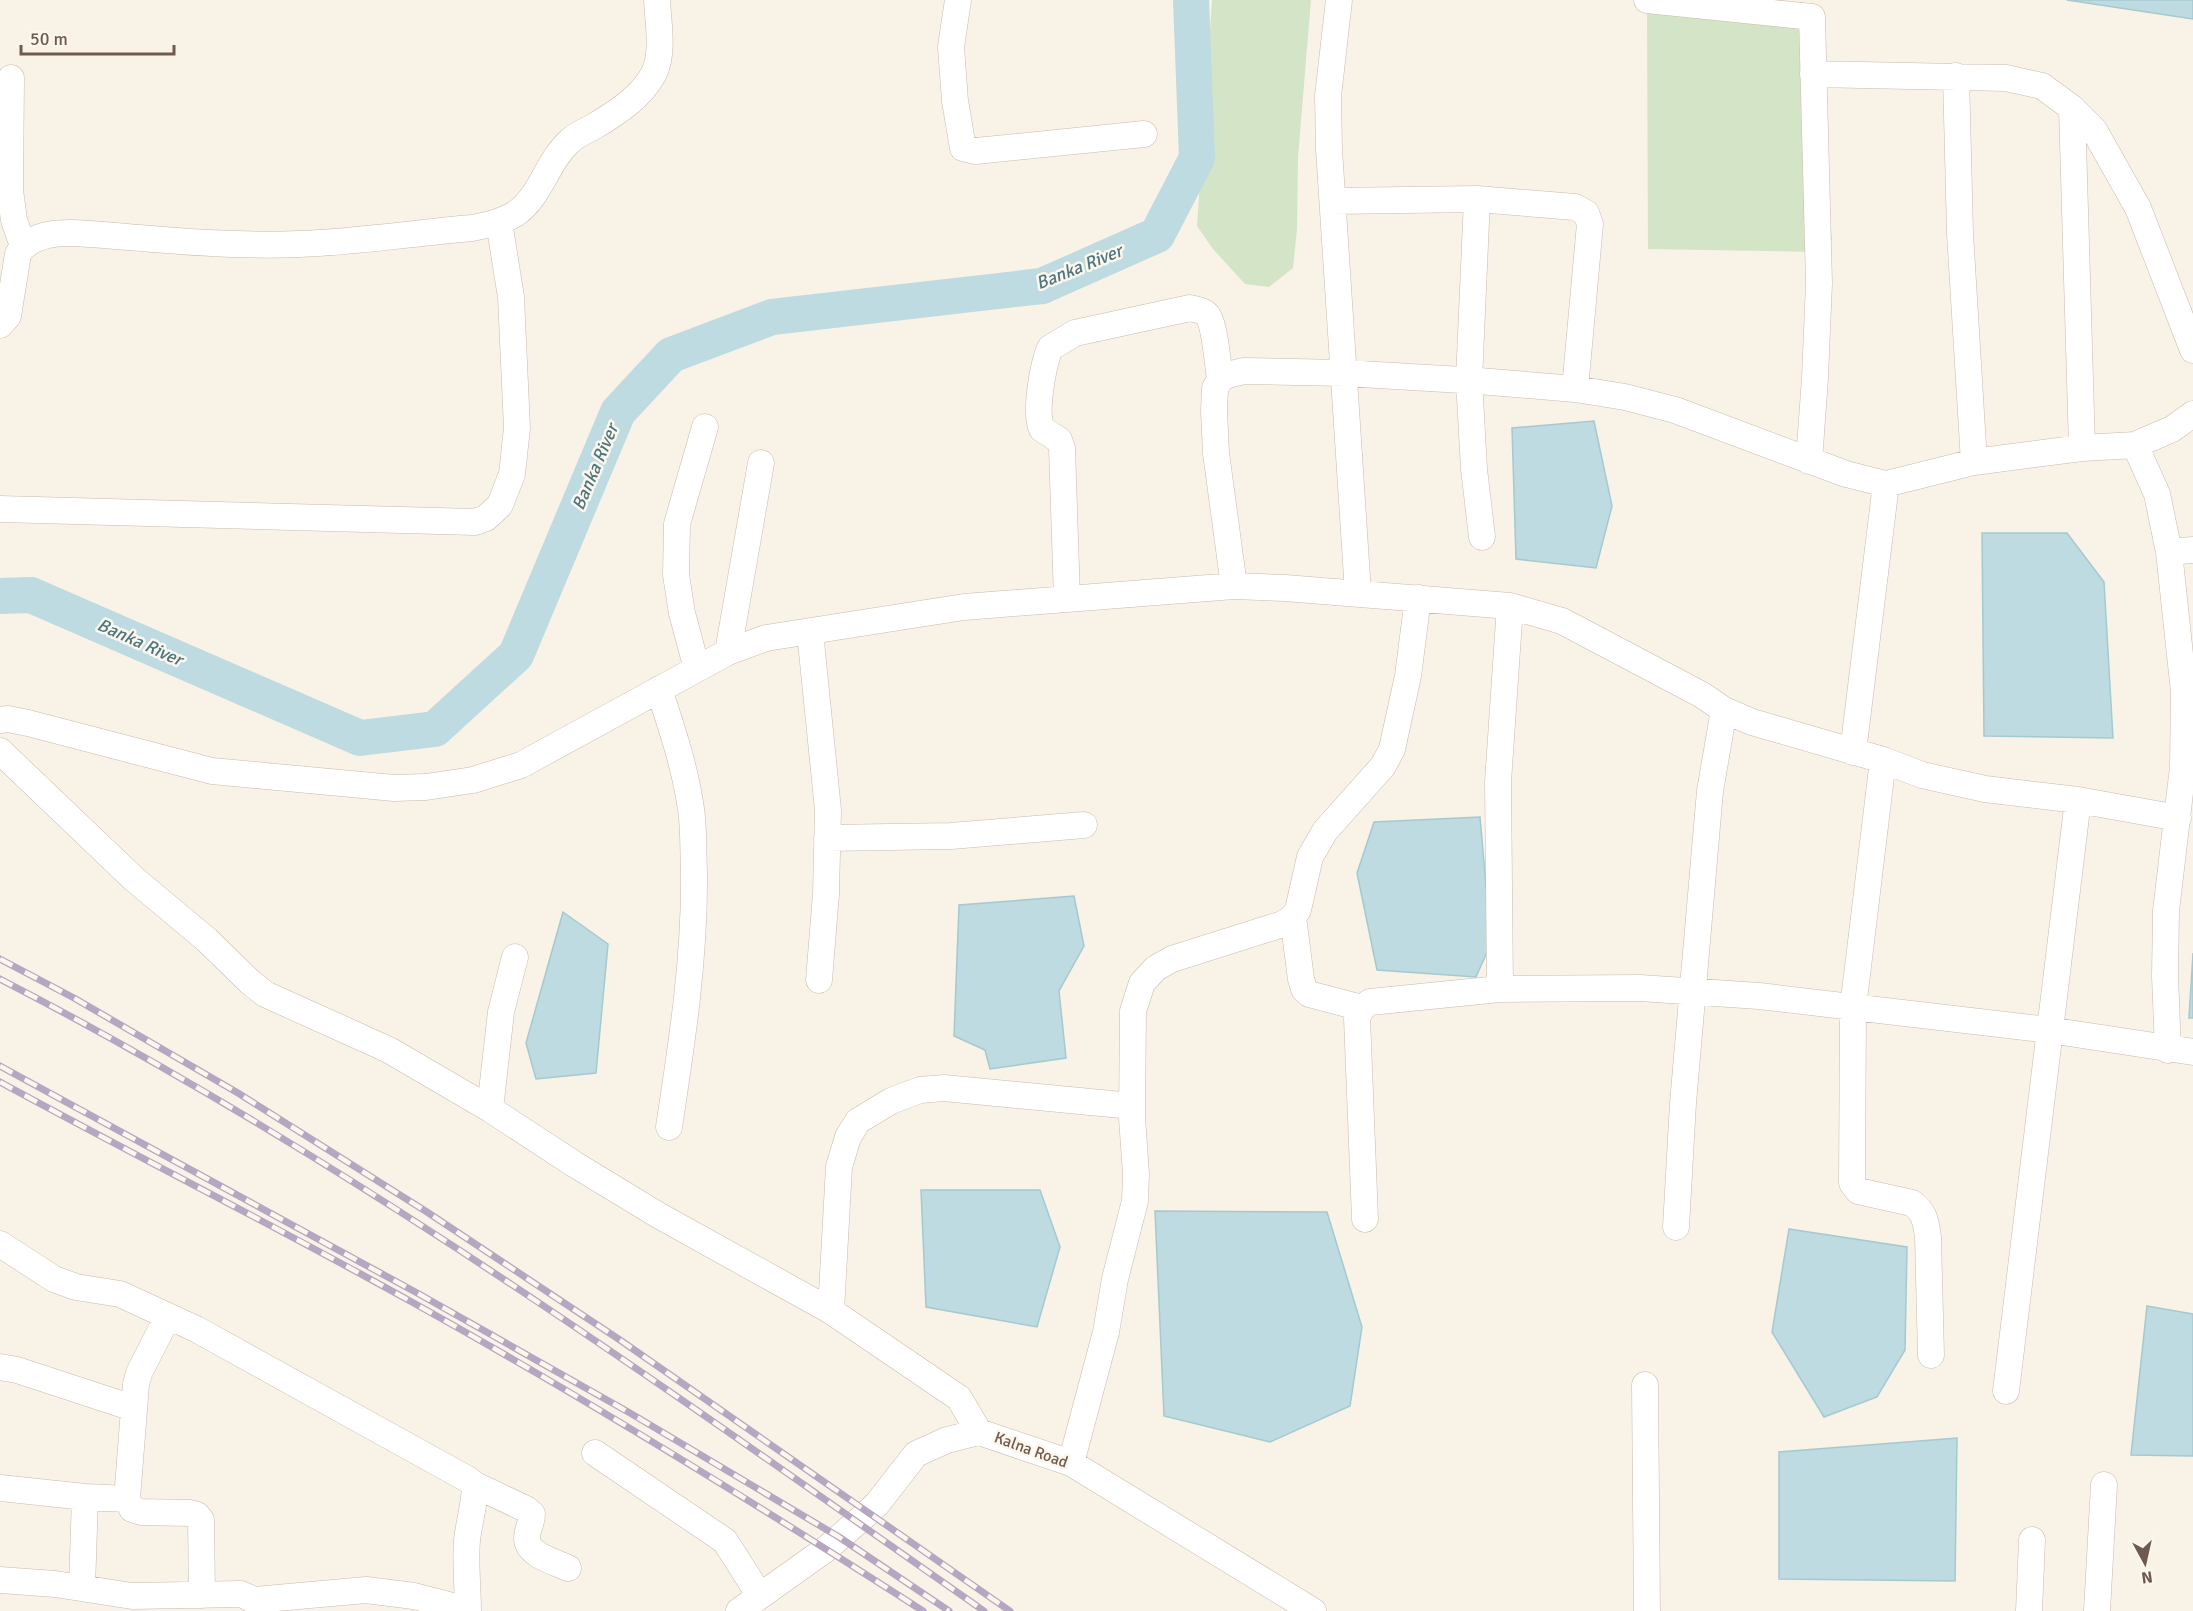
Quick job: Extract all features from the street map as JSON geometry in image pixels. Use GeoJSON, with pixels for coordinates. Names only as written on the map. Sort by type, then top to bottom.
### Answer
{"type":"FeatureCollection","features":[{"type":"Feature","properties":{"kind":"street"},"geometry":{"type":"LineString","coordinates":[[0,324],[8,316],[18,254],[30,241],[54,234],[79,233],[226,243],[298,244],[472,228],[499,222],[517,213],[535,193],[555,156],[571,140],[613,115],[639,93],[655,72],[659,54],[657,0]]}},
{"type":"Feature","properties":{"kind":"street"},"geometry":{"type":"LineString","coordinates":[[958,0],[951,47],[963,148],[976,151],[1144,134]]}},
{"type":"Feature","properties":{"kind":"street"},"geometry":{"type":"LineString","coordinates":[[1339,0],[1328,96],[1358,593]]}},
{"type":"Feature","properties":{"kind":"street"},"geometry":{"type":"LineString","coordinates":[[1647,0],[1815,9],[1813,74],[1819,283],[1809,461]]}},
{"type":"Feature","properties":{"kind":"street"},"geometry":{"type":"LineString","coordinates":[[1813,74],[2006,78],[2042,86],[2072,108],[2094,130],[2138,208],[2193,350]]}},
{"type":"Feature","properties":{"kind":"street"},"geometry":{"type":"LineString","coordinates":[[1956,76],[1961,245],[1974,462]]}},
{"type":"Feature","properties":{"kind":"street"},"geometry":{"type":"LineString","coordinates":[[11,78],[10,190],[14,220],[23,246]]}},
{"type":"Feature","properties":{"kind":"street"},"geometry":{"type":"LineString","coordinates":[[2072,108],[2082,448]]}},
{"type":"Feature","properties":{"kind":"street"},"geometry":{"type":"LineString","coordinates":[[1333,201],[1477,199],[1575,207],[1586,213],[1590,224],[1575,389]]}},
{"type":"Feature","properties":{"kind":"street"},"geometry":{"type":"LineString","coordinates":[[1477,199],[1470,380],[1474,469],[1482,537]]}},
{"type":"Feature","properties":{"kind":"street"},"geometry":{"type":"LineString","coordinates":[[0,509],[360,520],[476,522],[486,518],[500,505],[512,474],[517,428],[511,297],[499,222]]}},
{"type":"Feature","properties":{"kind":"street"},"geometry":{"type":"LineString","coordinates":[[1067,599],[1062,448],[1059,440],[1042,429],[1039,418],[1042,376],[1050,348],[1075,333],[1190,308],[1202,311],[1208,316],[1212,326],[1220,380]]}},
{"type":"Feature","properties":{"kind":"street"},"geometry":{"type":"LineString","coordinates":[[1234,586],[1216,453],[1215,388],[1227,375],[1244,371],[1344,373],[1470,380],[1575,389],[1625,397],[1674,410],[1846,474],[1886,484],[1974,462],[2082,448],[2135,446],[2172,429],[2193,414]]}},
{"type":"Feature","properties":{"kind":"street"},"geometry":{"type":"LineString","coordinates":[[697,669],[682,613],[676,574],[677,524],[705,427]]}},
{"type":"Feature","properties":{"kind":"street"},"geometry":{"type":"LineString","coordinates":[[2135,446],[2181,551],[2183,767],[2166,911],[2165,976],[2168,1050]]}},
{"type":"Feature","properties":{"kind":"street"},"geometry":{"type":"LineString","coordinates":[[728,652],[761,463]]}},
{"type":"Feature","properties":{"kind":"street"},"geometry":{"type":"LineString","coordinates":[[1853,752],[1886,484]]}},
{"type":"Feature","properties":{"kind":"street"},"geometry":{"type":"LineString","coordinates":[[0,720],[8,719],[28,723],[212,771],[394,788],[426,787],[473,780],[521,765],[728,652],[765,638],[964,607],[1234,586],[1358,593],[1510,606],[1562,621],[1702,695],[1724,710],[1752,722],[1883,760],[1922,775],[1985,789],[2078,800],[2178,818]]}},
{"type":"Feature","properties":{"kind":"street"},"geometry":{"type":"LineString","coordinates":[[1071,1463],[1106,1332],[1115,1279],[1135,1201],[1132,1011],[1142,983],[1156,968],[1172,958],[1283,924],[1293,917],[1298,910],[1310,857],[1325,831],[1383,766],[1392,749],[1408,676],[1418,598]]}},
{"type":"Feature","properties":{"kind":"street"},"geometry":{"type":"LineString","coordinates":[[1500,989],[1498,782],[1510,606]]}},
{"type":"Feature","properties":{"kind":"street"},"geometry":{"type":"LineString","coordinates":[[810,632],[828,810],[819,980]]}},
{"type":"Feature","properties":{"kind":"street"},"geometry":{"type":"LineString","coordinates":[[659,690],[682,760],[691,810],[694,870],[694,912],[686,1013],[669,1127]]}},
{"type":"Feature","properties":{"kind":"street"},"geometry":{"type":"LineString","coordinates":[[1676,1227],[1692,992],[1710,791],[1724,710]]}},
{"type":"Feature","properties":{"kind":"street"},"geometry":{"type":"LineString","coordinates":[[0,751],[134,879],[207,940],[249,982],[265,994],[389,1050],[490,1109],[658,1215],[831,1311],[959,1398],[979,1432]]}},
{"type":"Feature","properties":{"kind":"street"},"geometry":{"type":"LineString","coordinates":[[1883,760],[1853,1008],[1852,1183],[1858,1191],[1912,1203],[1920,1209],[1925,1218],[1928,1237],[1931,1355]]}},
{"type":"Feature","properties":{"kind":"street"},"geometry":{"type":"LineString","coordinates":[[2006,1390],[2078,800]]}},
{"type":"Feature","properties":{"kind":"street"},"geometry":{"type":"LineString","coordinates":[[827,838],[951,836],[1084,825]]}},
{"type":"Feature","properties":{"kind":"street"},"geometry":{"type":"LineString","coordinates":[[1293,917],[1304,989],[1309,994],[1362,1008]]}},
{"type":"Feature","properties":{"kind":"street"},"geometry":{"type":"LineString","coordinates":[[490,1109],[501,1012],[515,957]]}},
{"type":"Feature","properties":{"kind":"street"},"geometry":{"type":"LineString","coordinates":[[1365,1219],[1357,1018],[1362,1008],[1370,1002],[1500,989],[1640,988],[1759,996],[2049,1030],[2193,1052]]}},
{"type":"Feature","properties":{"kind":"street"},"geometry":{"type":"LineString","coordinates":[[831,1311],[839,1167],[848,1137],[858,1121],[891,1101],[920,1090],[944,1089],[1132,1106]]}},
{"type":"Feature","properties":{"kind":"street"},"geometry":{"type":"LineString","coordinates":[[0,1244],[54,1279],[76,1287],[120,1294],[217,1340],[475,1485],[526,1509],[532,1514],[532,1522],[527,1535],[531,1550],[568,1568]]}},
{"type":"Feature","properties":{"kind":"street"},"geometry":{"type":"LineString","coordinates":[[168,1316],[139,1374],[133,1408],[127,1499],[132,1509],[141,1512],[190,1513],[197,1515],[201,1520],[202,1595]]}},
{"type":"Feature","properties":{"kind":"street"},"geometry":{"type":"LineString","coordinates":[[0,1367],[16,1370],[133,1408]]}},
{"type":"Feature","properties":{"kind":"street"},"geometry":{"type":"LineString","coordinates":[[1645,1385],[1647,1611]]}},
{"type":"Feature","properties":{"kind":"street","name":"Kalna Road"},"geometry":{"type":"LineString","coordinates":[[739,1611],[826,1549],[872,1509],[916,1454],[947,1440],[979,1432],[1071,1463],[1313,1611]]}},
{"type":"Feature","properties":{"kind":"street"},"geometry":{"type":"LineString","coordinates":[[595,1453],[725,1540],[759,1596]]}},
{"type":"Feature","properties":{"kind":"street"},"geometry":{"type":"LineString","coordinates":[[0,1580],[81,1588],[132,1596],[241,1594],[257,1605],[366,1590],[414,1596],[468,1611],[467,1544],[475,1485]]}},
{"type":"Feature","properties":{"kind":"street"},"geometry":{"type":"LineString","coordinates":[[2097,1611],[2104,1485]]}},
{"type":"Feature","properties":{"kind":"street"},"geometry":{"type":"LineString","coordinates":[[0,1488],[127,1499]]}},
{"type":"Feature","properties":{"kind":"street"},"geometry":{"type":"LineString","coordinates":[[81,1588],[85,1497]]}},
{"type":"Feature","properties":{"kind":"street"},"geometry":{"type":"LineString","coordinates":[[2030,1611],[2032,1540]]}},
{"type":"Feature","properties":{"kind":"green space"},"geometry":{"type":"Polygon","coordinates":[[[1212,0],[1311,0],[1298,157],[1297,229],[1293,268],[1269,287],[1245,284],[1213,249],[1197,226],[1212,0]]]}},
{"type":"Feature","properties":{"kind":"green space"},"geometry":{"type":"Polygon","coordinates":[[[1647,11],[1812,17],[1832,240],[1819,252],[1648,249],[1647,11]]]}},
{"type":"Feature","properties":{"kind":"water"},"geometry":{"type":"Polygon","coordinates":[[[2067,0],[2193,0],[2193,19],[2067,0]]]}},
{"type":"Feature","properties":{"kind":"water"},"geometry":{"type":"Polygon","coordinates":[[[1594,421],[1612,506],[1596,568],[1516,559],[1512,428],[1594,421]]]}},
{"type":"Feature","properties":{"kind":"water"},"geometry":{"type":"Polygon","coordinates":[[[1982,533],[2067,533],[2104,582],[2113,738],[1984,736],[1982,533]]]}},
{"type":"Feature","properties":{"kind":"water"},"geometry":{"type":"Polygon","coordinates":[[[1480,817],[1491,943],[1476,977],[1377,970],[1357,873],[1374,822],[1480,817]]]}},
{"type":"Feature","properties":{"kind":"water"},"geometry":{"type":"Polygon","coordinates":[[[1074,896],[1084,946],[1059,991],[1066,1058],[990,1069],[985,1050],[954,1036],[959,905],[1074,896]]]}},
{"type":"Feature","properties":{"kind":"water"},"geometry":{"type":"Polygon","coordinates":[[[563,912],[608,944],[596,1073],[536,1079],[526,1043],[563,912]]]}},
{"type":"Feature","properties":{"kind":"water"},"geometry":{"type":"Polygon","coordinates":[[[2193,953],[2193,1018],[2189,1018],[2193,953]]]}},
{"type":"Feature","properties":{"kind":"water"},"geometry":{"type":"Polygon","coordinates":[[[921,1190],[1040,1190],[1060,1247],[1037,1327],[926,1307],[921,1190]]]}},
{"type":"Feature","properties":{"kind":"water"},"geometry":{"type":"Polygon","coordinates":[[[1155,1211],[1327,1212],[1362,1327],[1350,1406],[1270,1442],[1164,1416],[1155,1211]]]}},
{"type":"Feature","properties":{"kind":"water"},"geometry":{"type":"Polygon","coordinates":[[[1789,1229],[1907,1247],[1905,1350],[1877,1397],[1824,1417],[1772,1332],[1789,1229]]]}},
{"type":"Feature","properties":{"kind":"water"},"geometry":{"type":"Polygon","coordinates":[[[2147,1306],[2193,1314],[2193,1456],[2131,1455],[2147,1306]]]}},
{"type":"Feature","properties":{"kind":"water"},"geometry":{"type":"Polygon","coordinates":[[[1957,1438],[1955,1581],[1779,1579],[1779,1452],[1957,1438]]]}},
{"type":"Feature","properties":{"kind":"waterway","name":"Banka River"},"geometry":{"type":"LineString","coordinates":[[0,596],[31,595],[360,738],[435,729],[516,655],[618,412],[671,355],[772,317],[1042,286],[1157,235],[1197,158],[1191,0]]}},
{"type":"Feature","properties":{"kind":"railway"},"geometry":{"type":"LineString","coordinates":[[0,959],[74,998],[238,1093],[427,1212],[620,1340],[1010,1611]]}},
{"type":"Feature","properties":{"kind":"railway"},"geometry":{"type":"LineString","coordinates":[[0,979],[129,1048],[380,1199],[624,1360],[984,1611]]}},
{"type":"Feature","properties":{"kind":"railway"},"geometry":{"type":"LineString","coordinates":[[0,1066],[419,1294],[630,1413],[839,1537],[949,1611]]}},
{"type":"Feature","properties":{"kind":"railway"},"geometry":{"type":"LineString","coordinates":[[0,1082],[410,1301],[540,1375],[669,1452],[923,1611]]}}]}
